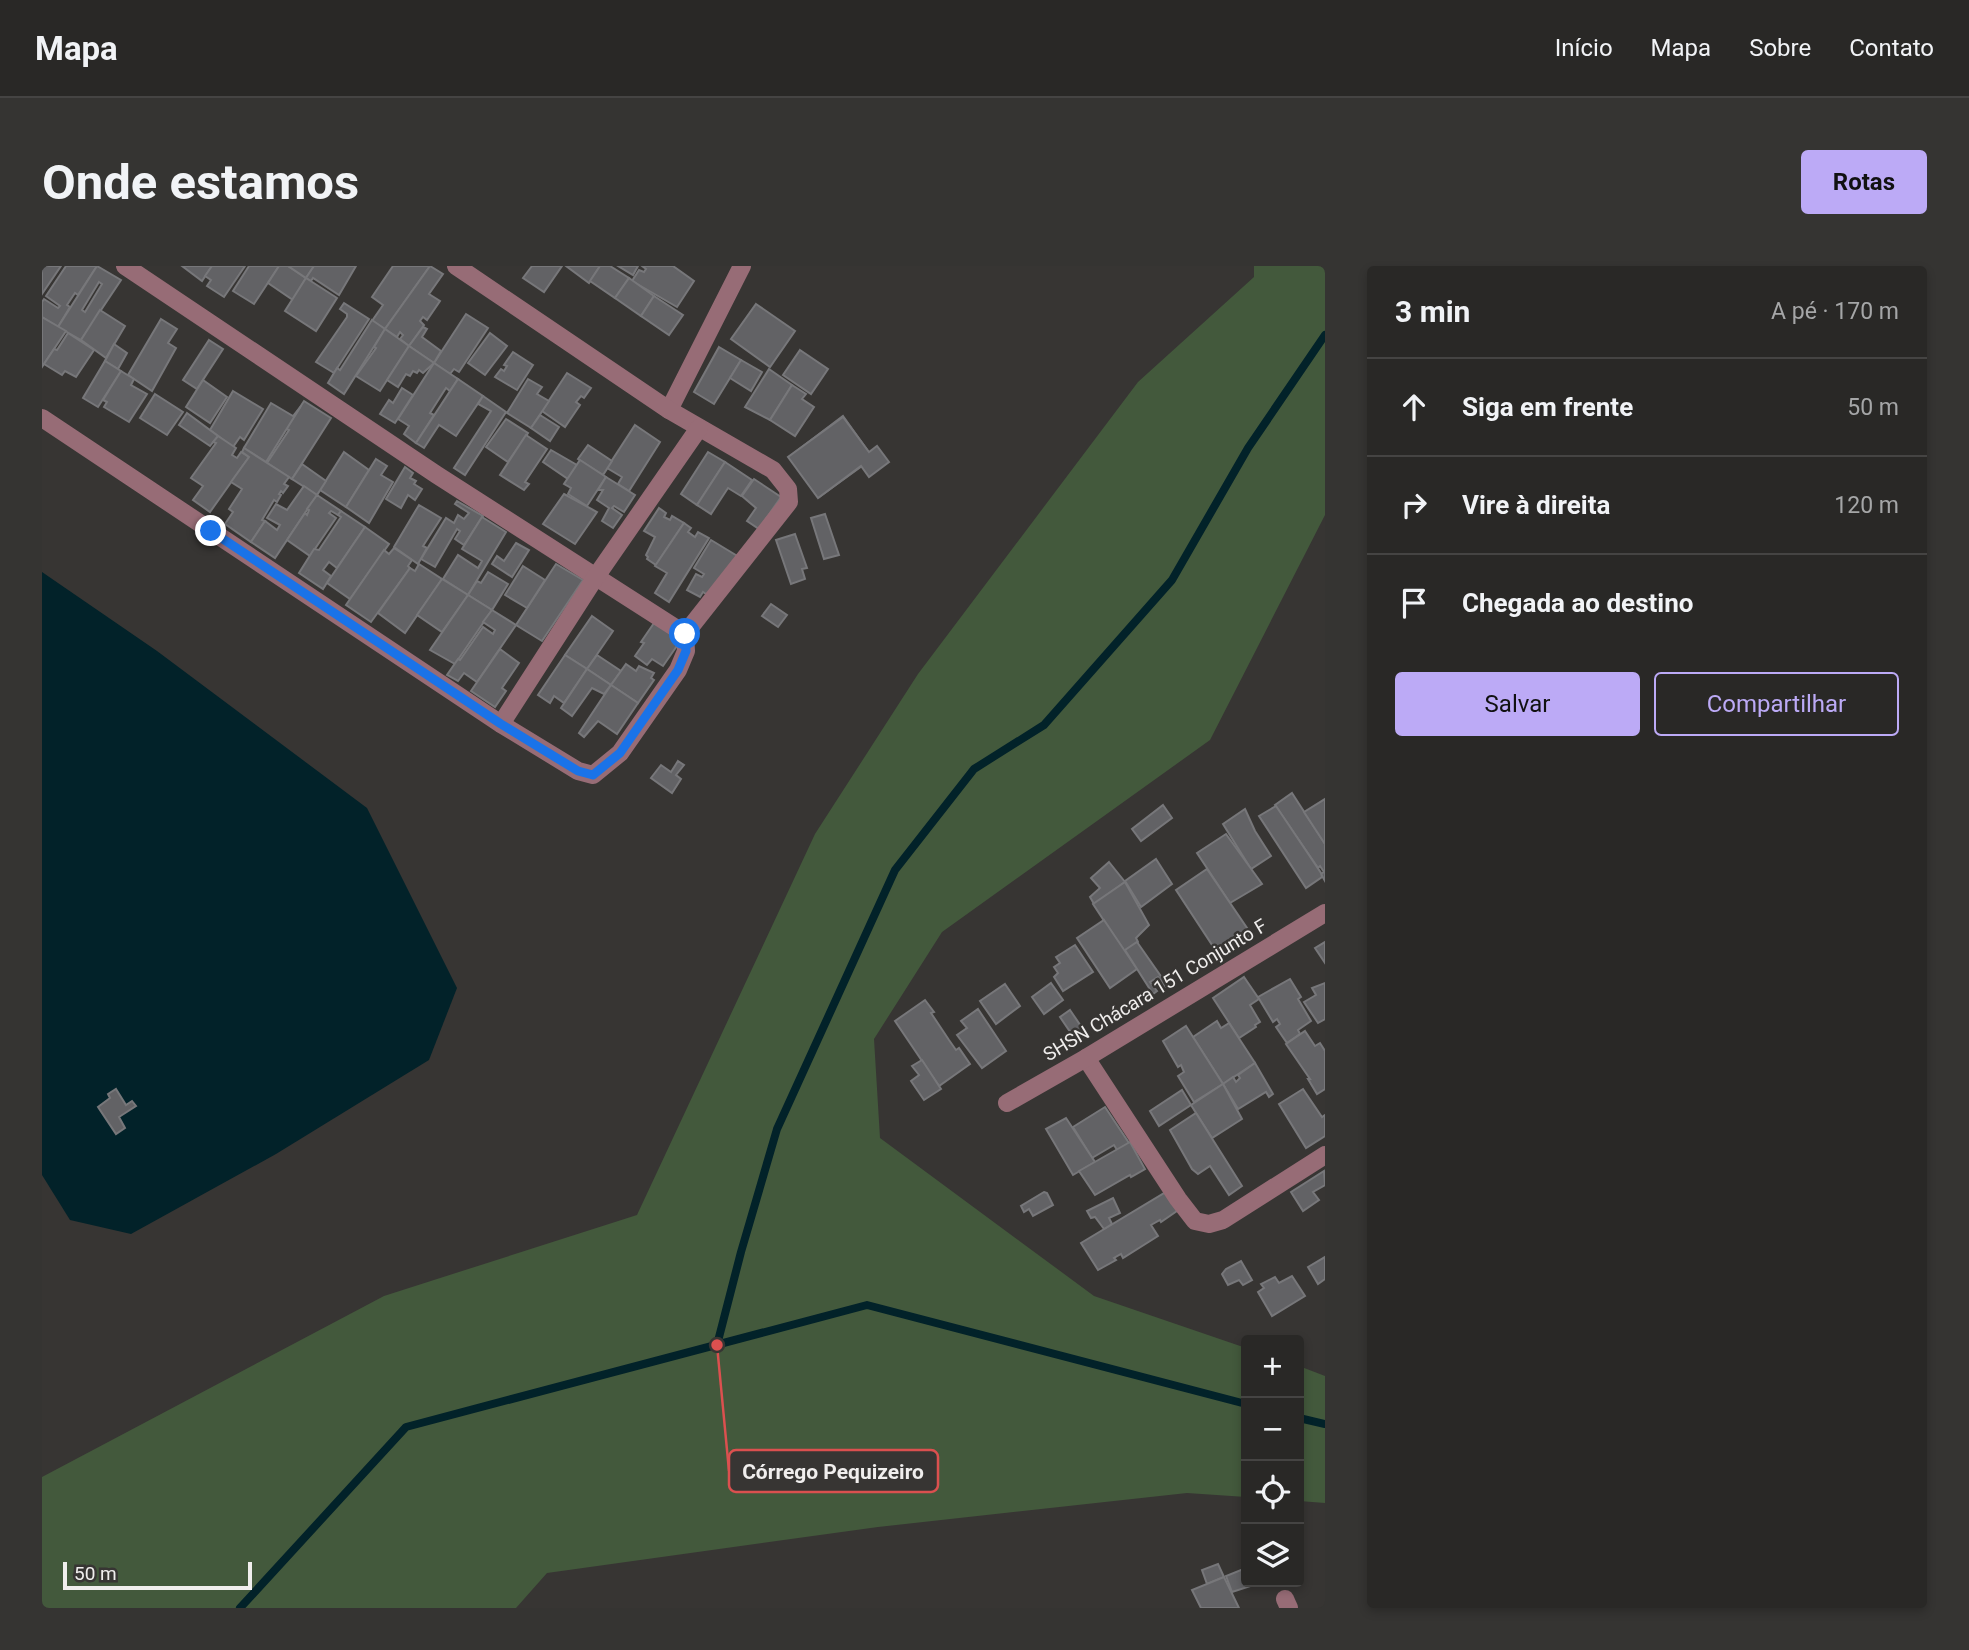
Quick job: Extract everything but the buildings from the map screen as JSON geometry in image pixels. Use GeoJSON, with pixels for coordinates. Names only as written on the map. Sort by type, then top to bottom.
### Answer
{"type":"FeatureCollection","features":[{"type":"Feature","properties":{"kind":"street"},"geometry":{"type":"LineString","coordinates":[[125,266],[595,578],[685,634]]}},
{"type":"Feature","properties":{"kind":"street"},"geometry":{"type":"LineString","coordinates":[[42,418],[501,724],[578,771],[593,775],[620,753],[678,670],[686,651],[685,634],[789,502],[788,489],[773,470],[669,410],[456,266]]}},
{"type":"Feature","properties":{"kind":"street"},"geometry":{"type":"LineString","coordinates":[[669,410],[742,266]]}},
{"type":"Feature","properties":{"kind":"street"},"geometry":{"type":"LineString","coordinates":[[501,724],[595,578],[699,428]]}},
{"type":"Feature","properties":{"kind":"street","name":"SHSN Chácara 151 Conjunto F"},"geometry":{"type":"LineString","coordinates":[[1007,1103],[1325,913]]}},
{"type":"Feature","properties":{"kind":"street"},"geometry":{"type":"LineString","coordinates":[[1086,1058],[1195,1221],[1209,1224],[1223,1220],[1325,1155]]}},
{"type":"Feature","properties":{"kind":"green space"},"geometry":{"type":"Polygon","coordinates":[[[1254,266],[1325,266],[1325,515],[1210,740],[942,932],[874,1039],[880,1138],[1094,1296],[1241,1346],[1241,1497],[1187,1493],[878,1527],[547,1573],[516,1608],[42,1608],[42,1477],[384,1296],[637,1215],[815,834],[918,674],[1138,382],[1254,277],[1254,266]]]}},
{"type":"Feature","properties":{"kind":"green space"},"geometry":{"type":"Polygon","coordinates":[[[1304,1368],[1325,1376],[1325,1503],[1304,1501],[1304,1368]]]}},
{"type":"Feature","properties":{"kind":"water"},"geometry":{"type":"Polygon","coordinates":[[[42,572],[157,651],[367,808],[457,988],[429,1060],[276,1154],[131,1234],[70,1220],[42,1175],[42,572]]]}},
{"type":"Feature","properties":{"kind":"waterway"},"geometry":{"type":"LineString","coordinates":[[717,1345],[777,1129],[895,870],[974,769],[1044,725],[1172,580],[1248,448],[1325,335]]}},
{"type":"Feature","properties":{"kind":"waterway"},"geometry":{"type":"LineString","coordinates":[[240,1608],[406,1427],[867,1305],[1241,1403]]}},
{"type":"Feature","properties":{"kind":"waterway"},"geometry":{"type":"LineString","coordinates":[[1304,1419],[1325,1424]]}},
{"type":"Feature","properties":{"kind":"place","name":"Córrego Pequizeiro"},"geometry":{"type":"Point","coordinates":[717,1345]}},
{"type":"Feature","properties":{"kind":"route"},"geometry":{"type":"LineString","coordinates":[[211,531],[501,724],[578,771],[593,775],[620,753],[678,670],[686,651],[685,634]]}}]}
